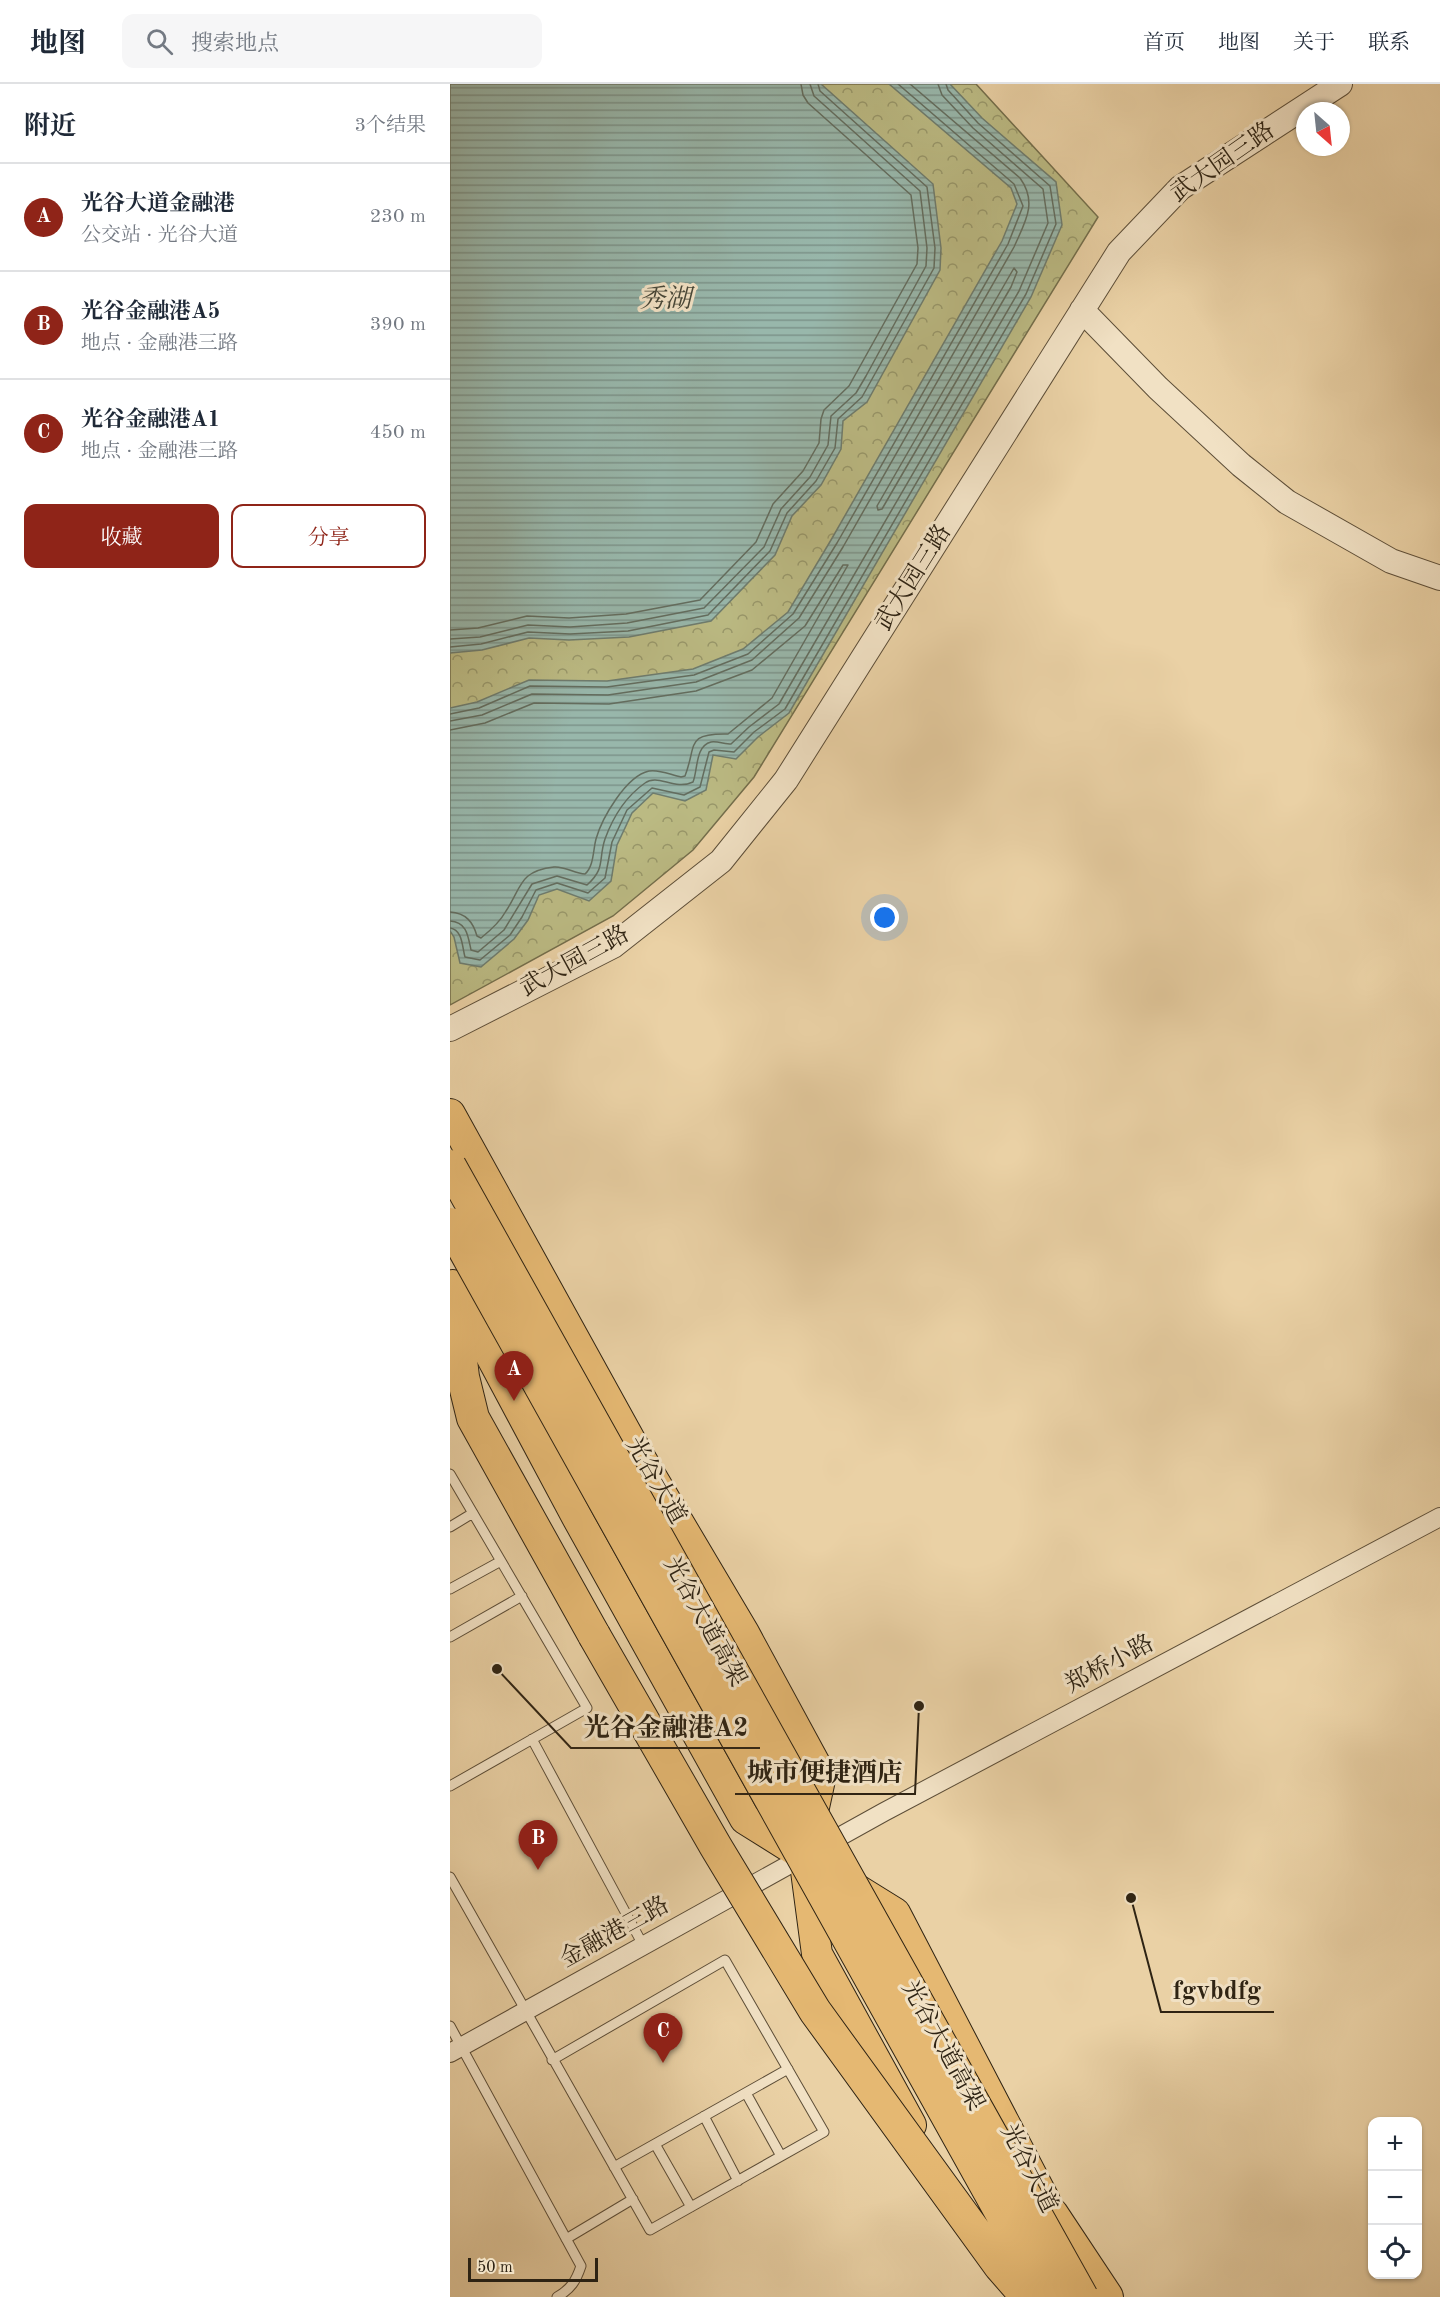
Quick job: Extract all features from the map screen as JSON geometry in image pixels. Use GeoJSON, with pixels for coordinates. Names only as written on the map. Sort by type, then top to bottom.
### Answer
{"type":"FeatureCollection","features":[{"type":"Feature","properties":{"kind":"highway","name":"光谷大道高架"},"geometry":{"type":"LineString","coordinates":[[450,1166],[1082,2297]]}},
{"type":"Feature","properties":{"kind":"highway","name":"光谷大道高架"},"geometry":{"type":"LineString","coordinates":[[450,1224],[1048,2297]]}},
{"type":"Feature","properties":{"kind":"highway"},"geometry":{"type":"LineString","coordinates":[[450,1289],[454,1303],[463,1377],[473,1418],[594,1635],[716,1847],[815,2011],[1000,2266],[1027,2297]]}},
{"type":"Feature","properties":{"kind":"highway"},"geometry":{"type":"LineString","coordinates":[[1052,2214],[1107,2297]]}},
{"type":"Feature","properties":{"kind":"main road","name":"光谷大道"},"geometry":{"type":"LineString","coordinates":[[450,1114],[635,1449],[744,1633],[821,1775],[804,1856],[817,1954],[1006,2297]]}},
{"type":"Feature","properties":{"kind":"main road","name":"光谷大道"},"geometry":{"type":"LineString","coordinates":[[450,1280],[578,1519],[745,1818],[895,1913],[1095,2297]]}},
{"type":"Feature","properties":{"kind":"street","name":"武大园三路"},"geometry":{"type":"LineString","coordinates":[[450,1029],[613,946],[721,861],[786,780],[1119,252],[1180,188],[1340,84]]}},
{"type":"Feature","properties":{"kind":"street"},"geometry":{"type":"LineString","coordinates":[[1082,310],[1240,465],[1287,501],[1391,561],[1440,578]]}},
{"type":"Feature","properties":{"kind":"street","name":"郑桥小路"},"geometry":{"type":"LineString","coordinates":[[804,1856],[1440,1517]]}},
{"type":"Feature","properties":{"kind":"street","name":"金融港三路"},"geometry":{"type":"LineString","coordinates":[[456,2050],[804,1856]]}},
{"type":"Feature","properties":{"kind":"lane"},"geometry":{"type":"LineString","coordinates":[[450,1474],[587,1708],[450,1786]]}},
{"type":"Feature","properties":{"kind":"lane"},"geometry":{"type":"LineString","coordinates":[[450,1527],[473,1513]]}},
{"type":"Feature","properties":{"kind":"lane"},"geometry":{"type":"LineString","coordinates":[[450,1589],[501,1561]]}},
{"type":"Feature","properties":{"kind":"lane"},"geometry":{"type":"LineString","coordinates":[[450,1637],[522,1596]]}},
{"type":"Feature","properties":{"kind":"lane"},"geometry":{"type":"LineString","coordinates":[[532,1739],[643,1945]]}},
{"type":"Feature","properties":{"kind":"lane"},"geometry":{"type":"LineString","coordinates":[[450,1877],[524,2011],[552,2060],[614,2167],[633,2199],[650,2230],[824,2132],[725,1959],[552,2060]]}},
{"type":"Feature","properties":{"kind":"lane"},"geometry":{"type":"LineString","coordinates":[[450,2026],[456,2050],[581,2266],[576,2281],[567,2291],[557,2297]]}},
{"type":"Feature","properties":{"kind":"lane"},"geometry":{"type":"LineString","coordinates":[[614,2167],[788,2069]]}},
{"type":"Feature","properties":{"kind":"lane"},"geometry":{"type":"LineString","coordinates":[[746,2093],[781,2156]]}},
{"type":"Feature","properties":{"kind":"lane"},"geometry":{"type":"LineString","coordinates":[[704,2116],[738,2181]]}},
{"type":"Feature","properties":{"kind":"lane"},"geometry":{"type":"LineString","coordinates":[[655,2144],[691,2207]]}},
{"type":"Feature","properties":{"kind":"lane"},"geometry":{"type":"LineString","coordinates":[[566,2239],[633,2199]]}},
{"type":"Feature","properties":{"kind":"green space"},"geometry":{"type":"Polygon","coordinates":[[[450,84],[976,84],[1098,217],[754,777],[693,850],[613,916],[450,1005],[450,84]]]}},
{"type":"Feature","properties":{"kind":"water","name":"秀湖"},"geometry":{"type":"Polygon","coordinates":[[[450,84],[821,84],[933,184],[941,248],[940,270],[867,402],[843,421],[841,449],[821,485],[792,516],[775,555],[711,621],[629,637],[569,640],[529,638],[482,650],[450,653],[450,84]]]}},
{"type":"Feature","properties":{"kind":"water"},"geometry":{"type":"Polygon","coordinates":[[[889,84],[950,84],[982,118],[1056,182],[1062,225],[1031,297],[789,713],[758,737],[736,759],[713,755],[706,790],[685,801],[653,793],[632,813],[617,845],[611,881],[589,901],[557,889],[539,895],[528,920],[514,939],[481,967],[460,963],[454,937],[450,931],[450,708],[477,702],[529,680],[607,681],[693,669],[743,649],[788,612],[1002,241],[1017,204],[1011,188],[889,84]]]}},
{"type":"Feature","properties":{"kind":"place","name":"光谷大道金融港"},"geometry":{"type":"Point","coordinates":[514,1401]}},
{"type":"Feature","properties":{"kind":"place","name":"光谷金融港A2"},"geometry":{"type":"Point","coordinates":[497,1669]}},
{"type":"Feature","properties":{"kind":"place","name":"城市便捷酒店"},"geometry":{"type":"Point","coordinates":[919,1706]}},
{"type":"Feature","properties":{"kind":"place","name":"光谷金融港A5"},"geometry":{"type":"Point","coordinates":[538,1870]}},
{"type":"Feature","properties":{"kind":"place","name":"fgvbdfg"},"geometry":{"type":"Point","coordinates":[1131,1898]}},
{"type":"Feature","properties":{"kind":"place","name":"光谷金融港A1"},"geometry":{"type":"Point","coordinates":[663,2063]}}]}
